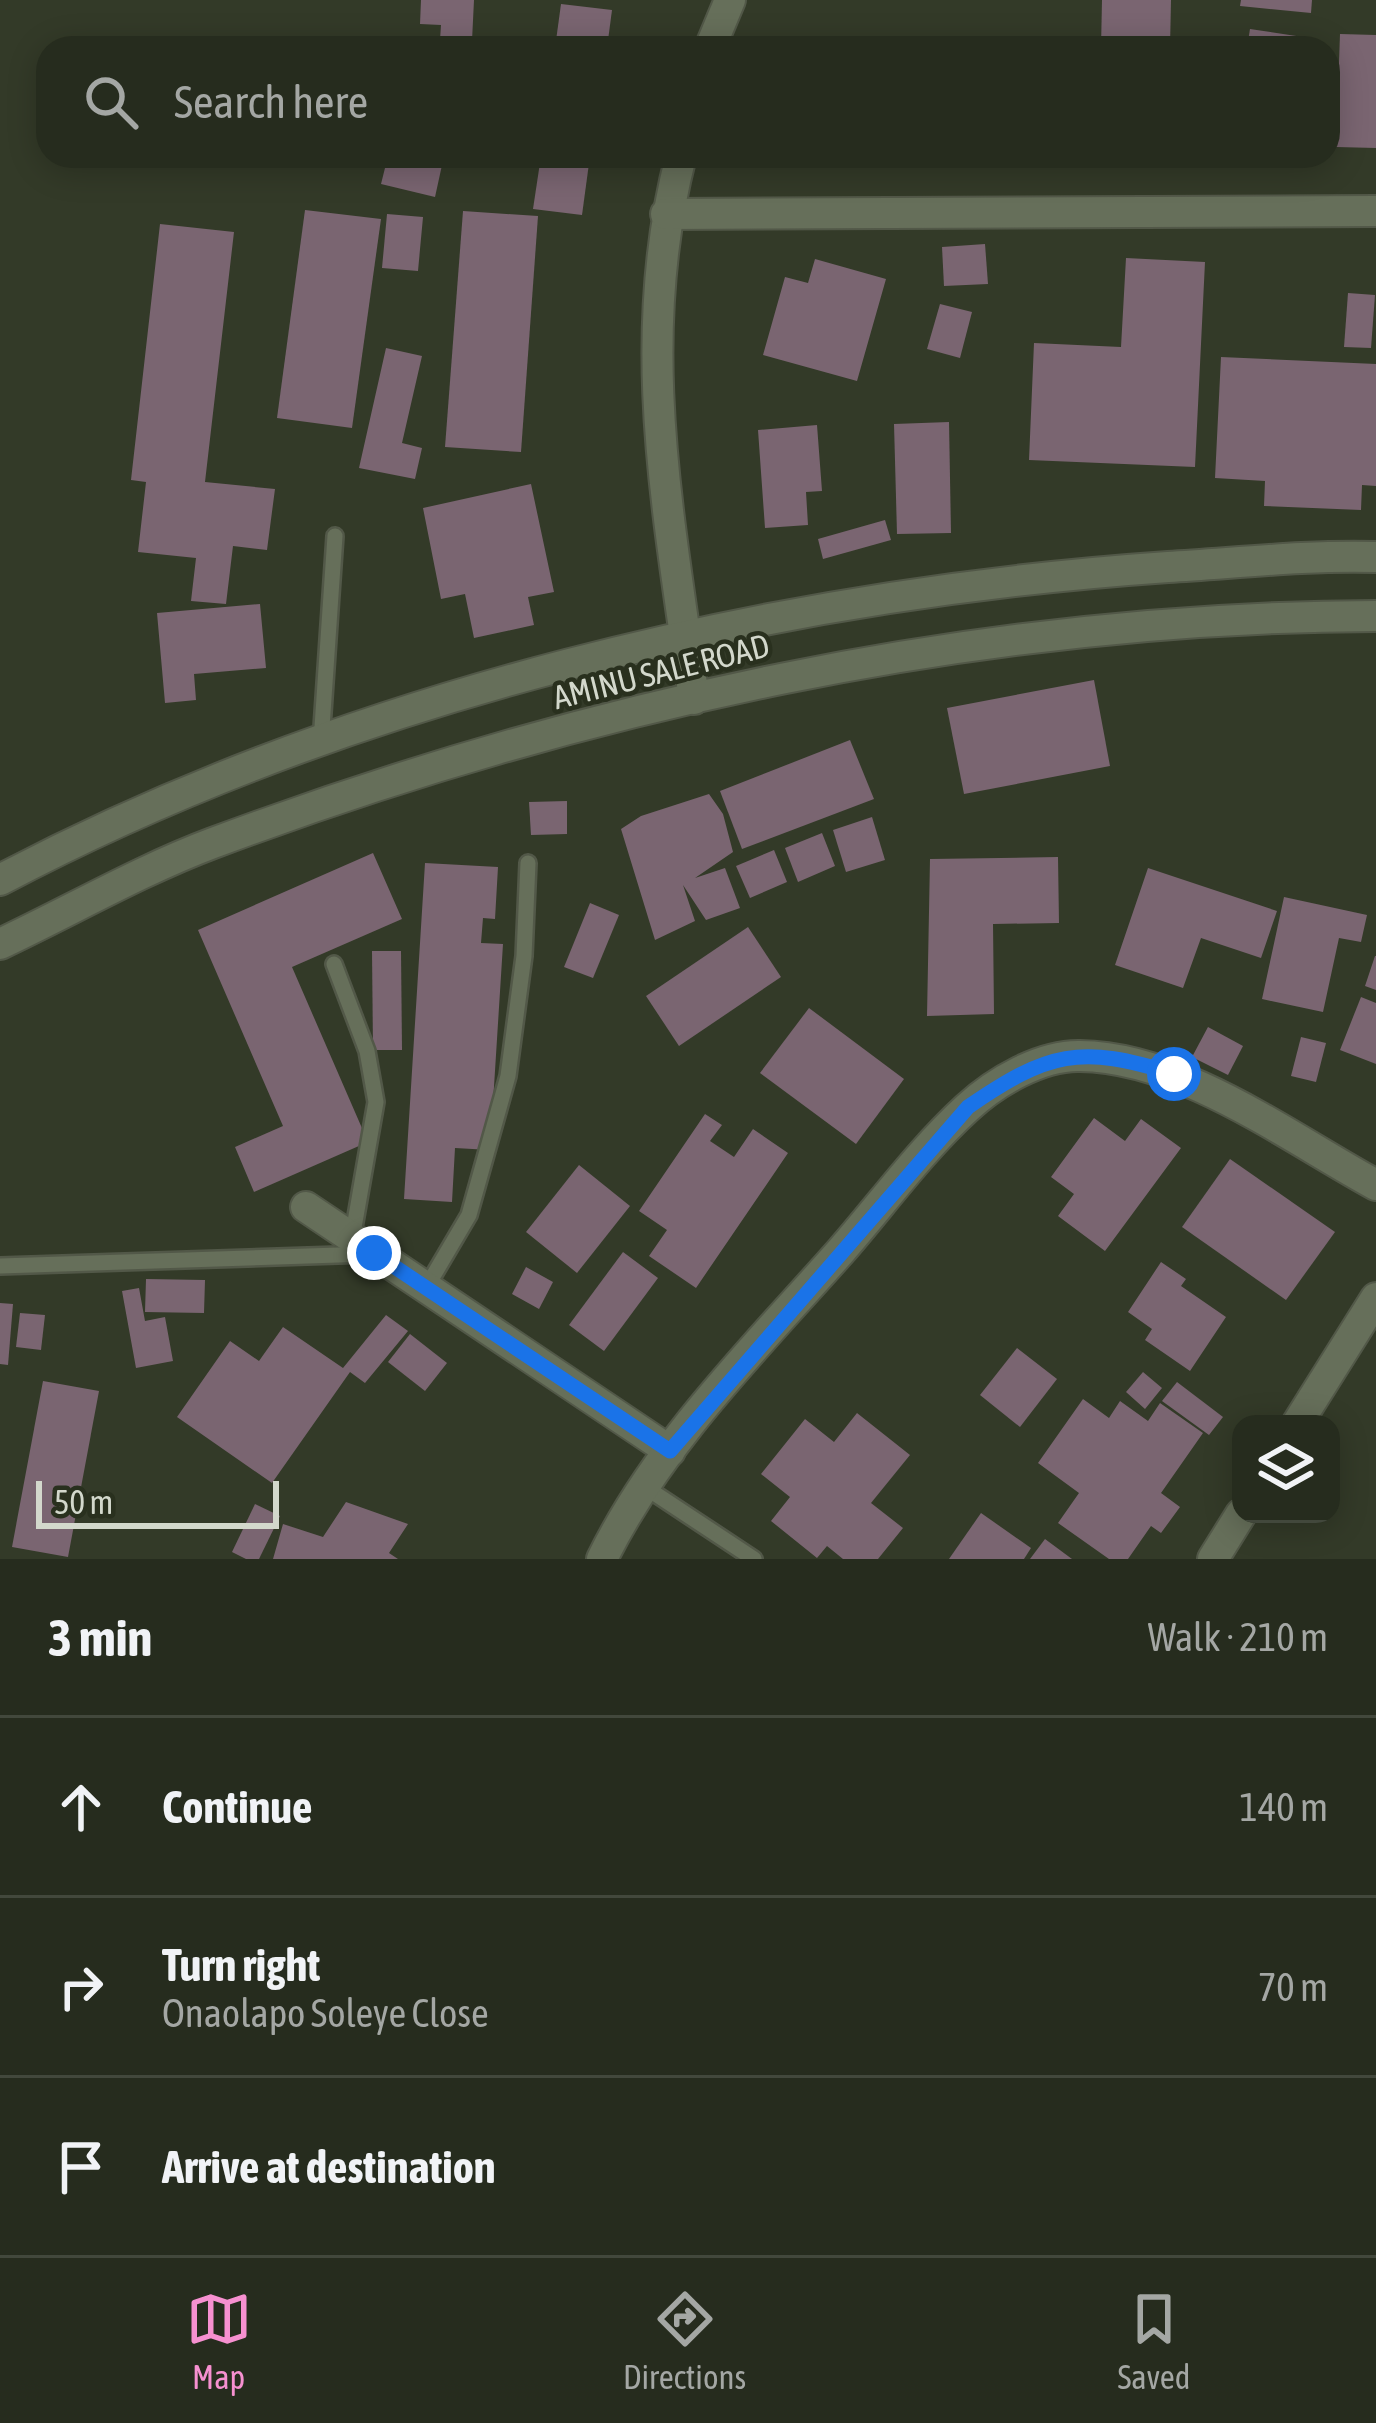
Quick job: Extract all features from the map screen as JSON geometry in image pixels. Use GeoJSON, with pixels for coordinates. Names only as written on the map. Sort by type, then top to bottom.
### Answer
{"type":"FeatureCollection","features":[{"type":"Feature","properties":{"kind":"street"},"geometry":{"type":"LineString","coordinates":[[715,36],[730,0]]}},
{"type":"Feature","properties":{"kind":"street"},"geometry":{"type":"LineString","coordinates":[[678,168],[666,214],[656,316],[656,428],[694,699]]}},
{"type":"Feature","properties":{"kind":"street"},"geometry":{"type":"LineString","coordinates":[[666,214],[1376,211]]}},
{"type":"Feature","properties":{"kind":"street","name":"AMINU SALE ROAD"},"geometry":{"type":"LineString","coordinates":[[0,880],[77,841],[321,742],[555,667],[685,634],[978,584],[1376,557]]}},
{"type":"Feature","properties":{"kind":"street","name":"AMINU SALE ROAD"},"geometry":{"type":"LineString","coordinates":[[0,944],[210,844],[464,760],[776,677],[1239,616],[1376,616]]}},
{"type":"Feature","properties":{"kind":"street"},"geometry":{"type":"LineString","coordinates":[[602,1559],[670,1451],[968,1107],[1024,1069],[1074,1055],[1127,1059],[1158,1069],[1376,1185]]}},
{"type":"Feature","properties":{"kind":"street"},"geometry":{"type":"LineString","coordinates":[[306,1208],[670,1451]]}},
{"type":"Feature","properties":{"kind":"street"},"geometry":{"type":"LineString","coordinates":[[1303,1415],[1376,1298]]}},
{"type":"Feature","properties":{"kind":"street"},"geometry":{"type":"LineString","coordinates":[[1213,1559],[1235,1523]]}},
{"type":"Feature","properties":{"kind":"lane"},"geometry":{"type":"LineString","coordinates":[[321,742],[334,536]]}},
{"type":"Feature","properties":{"kind":"lane"},"geometry":{"type":"LineString","coordinates":[[426,1288],[470,1215],[508,1076],[528,863]]}},
{"type":"Feature","properties":{"kind":"lane"},"geometry":{"type":"LineString","coordinates":[[0,1266],[363,1246],[376,1102],[368,1051],[334,964]]}},
{"type":"Feature","properties":{"kind":"lane"},"geometry":{"type":"LineString","coordinates":[[645,1487],[754,1559]]}},
{"type":"Feature","properties":{"kind":"building"},"geometry":{"type":"Polygon","coordinates":[[[421,0],[474,0],[472,36],[440,36],[441,25],[420,24],[421,0]]]}},
{"type":"Feature","properties":{"kind":"building"},"geometry":{"type":"Polygon","coordinates":[[[1102,0],[1171,0],[1170,36],[1101,36],[1102,0]]]}},
{"type":"Feature","properties":{"kind":"building"},"geometry":{"type":"Polygon","coordinates":[[[1241,0],[1312,0],[1311,13],[1240,6],[1241,0]]]}},
{"type":"Feature","properties":{"kind":"building"},"geometry":{"type":"Polygon","coordinates":[[[561,4],[612,10],[609,36],[557,36],[561,4]]]}},
{"type":"Feature","properties":{"kind":"building"},"geometry":{"type":"Polygon","coordinates":[[[1250,29],[1296,36],[1249,36],[1250,29]]]}},
{"type":"Feature","properties":{"kind":"building"},"geometry":{"type":"Polygon","coordinates":[[[1376,35],[1376,148],[1340,147],[1340,36],[1376,35]]]}},
{"type":"Feature","properties":{"kind":"building"},"geometry":{"type":"Polygon","coordinates":[[[385,168],[441,168],[435,197],[381,184],[385,168]]]}},
{"type":"Feature","properties":{"kind":"building"},"geometry":{"type":"Polygon","coordinates":[[[539,168],[588,168],[582,215],[533,209],[539,168]]]}},
{"type":"Feature","properties":{"kind":"building"},"geometry":{"type":"Polygon","coordinates":[[[305,210],[381,219],[352,428],[277,418],[305,210]]]}},
{"type":"Feature","properties":{"kind":"building"},"geometry":{"type":"Polygon","coordinates":[[[463,211],[538,216],[521,452],[445,447],[463,211]]]}},
{"type":"Feature","properties":{"kind":"building"},"geometry":{"type":"Polygon","coordinates":[[[387,214],[423,217],[418,271],[382,268],[387,214]]]}},
{"type":"Feature","properties":{"kind":"building"},"geometry":{"type":"Polygon","coordinates":[[[160,224],[234,232],[205,482],[275,489],[267,550],[233,546],[226,604],[191,601],[196,558],[138,552],[146,482],[131,480],[160,224]]]}},
{"type":"Feature","properties":{"kind":"building"},"geometry":{"type":"Polygon","coordinates":[[[985,244],[988,284],[944,286],[942,247],[985,244]]]}},
{"type":"Feature","properties":{"kind":"building"},"geometry":{"type":"Polygon","coordinates":[[[1126,258],[1205,262],[1195,467],[1029,460],[1034,343],[1121,347],[1126,258]]]}},
{"type":"Feature","properties":{"kind":"building"},"geometry":{"type":"Polygon","coordinates":[[[815,259],[886,279],[857,381],[763,355],[785,277],[808,283],[815,259]]]}},
{"type":"Feature","properties":{"kind":"building"},"geometry":{"type":"Polygon","coordinates":[[[1348,293],[1375,295],[1371,348],[1344,347],[1348,293]]]}},
{"type":"Feature","properties":{"kind":"building"},"geometry":{"type":"Polygon","coordinates":[[[940,304],[972,312],[960,358],[927,349],[940,304]]]}},
{"type":"Feature","properties":{"kind":"building"},"geometry":{"type":"Polygon","coordinates":[[[386,348],[422,356],[402,443],[422,448],[415,479],[359,468],[386,348]]]}},
{"type":"Feature","properties":{"kind":"building"},"geometry":{"type":"Polygon","coordinates":[[[1221,357],[1376,364],[1376,486],[1362,485],[1361,510],[1264,506],[1265,481],[1215,478],[1221,357]]]}},
{"type":"Feature","properties":{"kind":"building"},"geometry":{"type":"Polygon","coordinates":[[[949,422],[951,533],[897,534],[894,424],[949,422]]]}},
{"type":"Feature","properties":{"kind":"building"},"geometry":{"type":"Polygon","coordinates":[[[817,425],[822,491],[806,492],[808,525],[765,528],[758,430],[817,425]]]}},
{"type":"Feature","properties":{"kind":"building"},"geometry":{"type":"Polygon","coordinates":[[[531,484],[554,592],[528,597],[534,625],[474,638],[465,594],[441,599],[423,508],[531,484]]]}},
{"type":"Feature","properties":{"kind":"building"},"geometry":{"type":"Polygon","coordinates":[[[885,520],[891,540],[823,559],[818,539],[885,520]]]}},
{"type":"Feature","properties":{"kind":"building"},"geometry":{"type":"Polygon","coordinates":[[[260,604],[266,668],[194,674],[196,700],[165,703],[157,613],[260,604]]]}},
{"type":"Feature","properties":{"kind":"building"},"geometry":{"type":"Polygon","coordinates":[[[1094,680],[1110,766],[964,794],[947,708],[1094,680]]]}},
{"type":"Feature","properties":{"kind":"building"},"geometry":{"type":"Polygon","coordinates":[[[850,740],[874,799],[742,849],[720,791],[850,740]]]}},
{"type":"Feature","properties":{"kind":"building"},"geometry":{"type":"Polygon","coordinates":[[[709,794],[723,814],[733,852],[695,878],[725,868],[740,908],[706,920],[683,885],[695,921],[655,940],[621,829],[641,816],[709,794]]]}},
{"type":"Feature","properties":{"kind":"building"},"geometry":{"type":"Polygon","coordinates":[[[567,801],[567,834],[531,835],[529,802],[567,801]]]}},
{"type":"Feature","properties":{"kind":"building"},"geometry":{"type":"Polygon","coordinates":[[[872,817],[885,860],[846,872],[833,830],[872,817]]]}},
{"type":"Feature","properties":{"kind":"building"},"geometry":{"type":"Polygon","coordinates":[[[822,833],[835,866],[798,882],[785,848],[822,833]]]}},
{"type":"Feature","properties":{"kind":"building"},"geometry":{"type":"Polygon","coordinates":[[[774,850],[787,882],[750,898],[736,866],[774,850]]]}},
{"type":"Feature","properties":{"kind":"building"},"geometry":{"type":"Polygon","coordinates":[[[373,853],[402,919],[292,967],[368,1142],[254,1192],[235,1147],[283,1126],[198,930],[373,853]]]}},
{"type":"Feature","properties":{"kind":"building"},"geometry":{"type":"Polygon","coordinates":[[[1058,857],[1059,923],[993,924],[994,1014],[927,1016],[930,859],[1058,857]]]}},
{"type":"Feature","properties":{"kind":"building"},"geometry":{"type":"Polygon","coordinates":[[[425,863],[498,867],[495,919],[483,918],[481,943],[503,944],[490,1150],[455,1148],[452,1202],[404,1199],[425,863]]]}},
{"type":"Feature","properties":{"kind":"building"},"geometry":{"type":"Polygon","coordinates":[[[1148,868],[1277,911],[1261,958],[1201,938],[1183,988],[1115,965],[1148,868]]]}},
{"type":"Feature","properties":{"kind":"building"},"geometry":{"type":"Polygon","coordinates":[[[1284,897],[1367,915],[1361,942],[1339,938],[1323,1012],[1262,999],[1284,897]]]}},
{"type":"Feature","properties":{"kind":"building"},"geometry":{"type":"Polygon","coordinates":[[[590,903],[619,915],[593,978],[564,967],[590,903]]]}},
{"type":"Feature","properties":{"kind":"building"},"geometry":{"type":"Polygon","coordinates":[[[748,927],[781,977],[679,1046],[646,996],[748,927]]]}},
{"type":"Feature","properties":{"kind":"building"},"geometry":{"type":"Polygon","coordinates":[[[372,951],[401,951],[402,1050],[373,1050],[372,951]]]}},
{"type":"Feature","properties":{"kind":"building"},"geometry":{"type":"Polygon","coordinates":[[[1376,956],[1376,990],[1365,986],[1376,956]]]}},
{"type":"Feature","properties":{"kind":"building"},"geometry":{"type":"Polygon","coordinates":[[[1361,997],[1376,1003],[1376,1064],[1340,1050],[1361,997]]]}},
{"type":"Feature","properties":{"kind":"building"},"geometry":{"type":"Polygon","coordinates":[[[809,1008],[904,1079],[856,1144],[760,1073],[809,1008]]]}},
{"type":"Feature","properties":{"kind":"building"},"geometry":{"type":"Polygon","coordinates":[[[1208,1027],[1243,1046],[1228,1075],[1192,1057],[1208,1027]]]}},
{"type":"Feature","properties":{"kind":"building"},"geometry":{"type":"Polygon","coordinates":[[[1301,1037],[1326,1043],[1316,1082],[1291,1076],[1301,1037]]]}},
{"type":"Feature","properties":{"kind":"building"},"geometry":{"type":"Polygon","coordinates":[[[705,1114],[722,1125],[710,1141],[734,1157],[753,1129],[788,1153],[696,1288],[649,1256],[667,1230],[639,1211],[705,1114]]]}},
{"type":"Feature","properties":{"kind":"building"},"geometry":{"type":"Polygon","coordinates":[[[1094,1118],[1125,1141],[1141,1119],[1181,1148],[1105,1251],[1058,1216],[1074,1194],[1051,1177],[1094,1118]]]}},
{"type":"Feature","properties":{"kind":"building"},"geometry":{"type":"Polygon","coordinates":[[[1230,1159],[1335,1232],[1286,1300],[1182,1227],[1230,1159]]]}},
{"type":"Feature","properties":{"kind":"building"},"geometry":{"type":"Polygon","coordinates":[[[579,1165],[630,1206],[577,1273],[526,1232],[579,1165]]]}},
{"type":"Feature","properties":{"kind":"building"},"geometry":{"type":"Polygon","coordinates":[[[623,1252],[658,1278],[604,1351],[569,1325],[623,1252]]]}},
{"type":"Feature","properties":{"kind":"building"},"geometry":{"type":"Polygon","coordinates":[[[1161,1262],[1186,1279],[1181,1286],[1226,1317],[1190,1371],[1145,1340],[1152,1329],[1128,1312],[1161,1262]]]}},
{"type":"Feature","properties":{"kind":"building"},"geometry":{"type":"Polygon","coordinates":[[[526,1267],[553,1282],[539,1309],[512,1294],[526,1267]]]}},
{"type":"Feature","properties":{"kind":"building"},"geometry":{"type":"Polygon","coordinates":[[[146,1279],[205,1280],[204,1313],[145,1312],[146,1279]]]}},
{"type":"Feature","properties":{"kind":"building"},"geometry":{"type":"Polygon","coordinates":[[[139,1288],[145,1321],[165,1317],[173,1361],[136,1368],[122,1291],[139,1288]]]}},
{"type":"Feature","properties":{"kind":"building"},"geometry":{"type":"Polygon","coordinates":[[[0,1303],[13,1304],[8,1365],[0,1364],[0,1303]]]}},
{"type":"Feature","properties":{"kind":"building"},"geometry":{"type":"Polygon","coordinates":[[[20,1313],[45,1315],[41,1350],[16,1347],[20,1313]]]}},
{"type":"Feature","properties":{"kind":"building"},"geometry":{"type":"Polygon","coordinates":[[[386,1315],[408,1331],[365,1383],[350,1372],[272,1483],[177,1417],[230,1341],[259,1361],[283,1327],[343,1368],[386,1315]]]}},
{"type":"Feature","properties":{"kind":"building"},"geometry":{"type":"Polygon","coordinates":[[[410,1334],[447,1363],[425,1391],[388,1362],[410,1334]]]}},
{"type":"Feature","properties":{"kind":"building"},"geometry":{"type":"Polygon","coordinates":[[[1017,1348],[1057,1379],[1020,1427],[980,1395],[1017,1348]]]}},
{"type":"Feature","properties":{"kind":"building"},"geometry":{"type":"Polygon","coordinates":[[[1143,1372],[1162,1388],[1145,1409],[1126,1392],[1143,1372]]]}},
{"type":"Feature","properties":{"kind":"building"},"geometry":{"type":"Polygon","coordinates":[[[43,1381],[99,1391],[68,1557],[12,1547],[43,1381]]]}},
{"type":"Feature","properties":{"kind":"building"},"geometry":{"type":"Polygon","coordinates":[[[1177,1382],[1223,1417],[1209,1435],[1162,1401],[1177,1382]]]}},
{"type":"Feature","properties":{"kind":"building"},"geometry":{"type":"Polygon","coordinates":[[[1083,1399],[1109,1418],[1120,1401],[1148,1421],[1160,1403],[1203,1433],[1161,1493],[1180,1507],[1161,1533],[1151,1526],[1128,1559],[1109,1559],[1058,1523],[1079,1493],[1038,1463],[1083,1399]]]}},
{"type":"Feature","properties":{"kind":"building"},"geometry":{"type":"Polygon","coordinates":[[[857,1413],[910,1455],[871,1503],[903,1528],[878,1559],[843,1559],[827,1546],[817,1558],[771,1521],[790,1497],[761,1474],[805,1419],[834,1442],[857,1413]]]}},
{"type":"Feature","properties":{"kind":"building"},"geometry":{"type":"Polygon","coordinates":[[[346,1502],[408,1524],[389,1553],[398,1559],[273,1559],[283,1524],[323,1537],[346,1502]]]}},
{"type":"Feature","properties":{"kind":"building"},"geometry":{"type":"Polygon","coordinates":[[[255,1504],[280,1516],[259,1559],[246,1559],[232,1552],[255,1504]]]}},
{"type":"Feature","properties":{"kind":"building"},"geometry":{"type":"Polygon","coordinates":[[[981,1513],[1031,1548],[1024,1559],[949,1559],[981,1513]]]}},
{"type":"Feature","properties":{"kind":"building"},"geometry":{"type":"Polygon","coordinates":[[[1045,1539],[1072,1559],[1030,1559],[1045,1539]]]}},
{"type":"Feature","properties":{"kind":"route"},"geometry":{"type":"LineString","coordinates":[[374,1253],[670,1451],[968,1107],[1024,1069],[1074,1055],[1127,1059],[1174,1074]]}}]}
